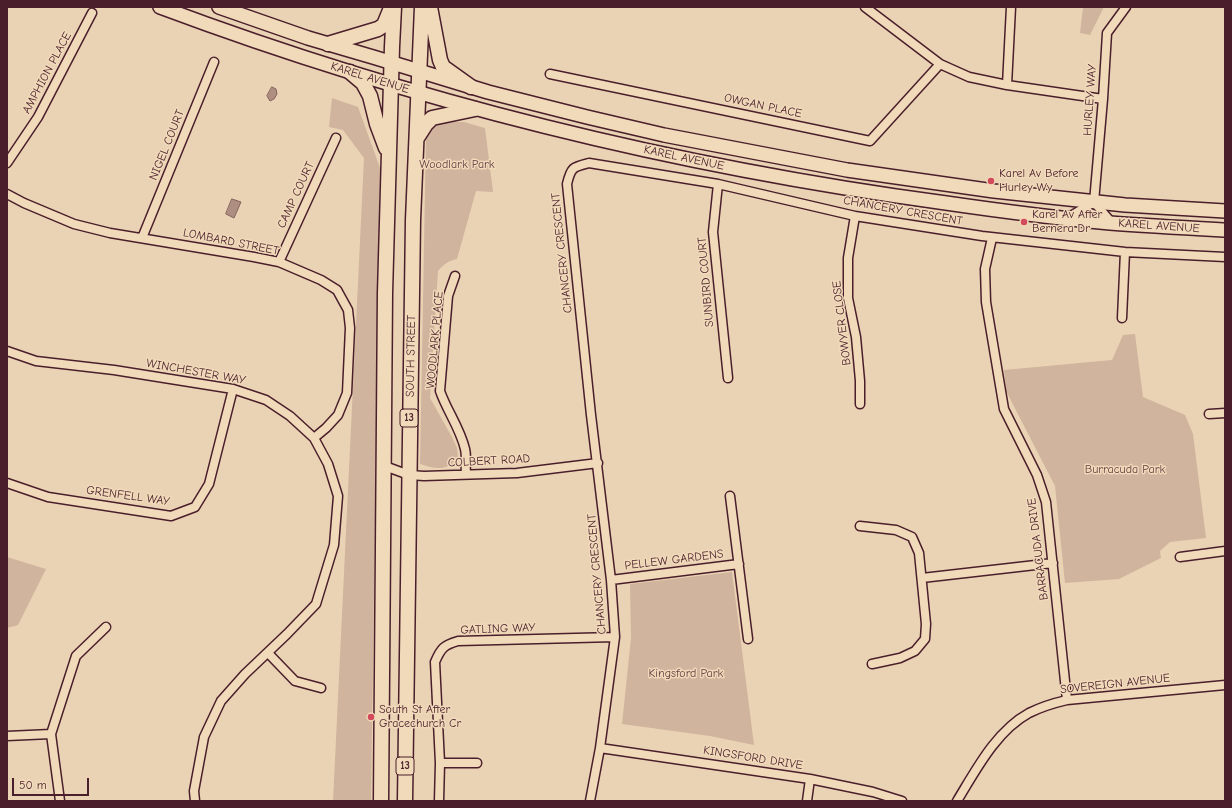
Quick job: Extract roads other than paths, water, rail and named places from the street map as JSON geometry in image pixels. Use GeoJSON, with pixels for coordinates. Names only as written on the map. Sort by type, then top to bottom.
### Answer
{"type":"FeatureCollection","features":[{"type":"Feature","properties":{"kind":"highway"},"geometry":{"type":"LineString","coordinates":[[328,44],[378,29],[384,25],[391,7]]}},
{"type":"Feature","properties":{"kind":"highway","name":"13"},"geometry":{"type":"LineString","coordinates":[[381,801],[384,293],[394,7]]}},
{"type":"Feature","properties":{"kind":"highway","name":"SOUTH STREET"},"geometry":{"type":"LineString","coordinates":[[405,801],[413,220],[422,7]]}},
{"type":"Feature","properties":{"kind":"highway"},"geometry":{"type":"LineString","coordinates":[[430,7],[440,60],[443,67],[471,87]]}},
{"type":"Feature","properties":{"kind":"highway"},"geometry":{"type":"LineString","coordinates":[[350,72],[363,83],[370,96],[377,124],[389,156]]}},
{"type":"Feature","properties":{"kind":"highway"},"geometry":{"type":"LineString","coordinates":[[416,141],[426,124],[432,118],[475,109]]}},
{"type":"Feature","properties":{"kind":"main road","name":"KAREL AVENUE"},"geometry":{"type":"LineString","coordinates":[[160,7],[259,42],[418,93],[544,127],[694,161],[874,194],[989,210],[1112,223],[1225,230]]}},
{"type":"Feature","properties":{"kind":"main road","name":"KAREL AVENUE"},"geometry":{"type":"LineString","coordinates":[[218,7],[294,34],[392,62],[471,87],[664,135],[847,170],[994,191],[1094,202],[1225,211]]}},
{"type":"Feature","properties":{"kind":"street"},"geometry":{"type":"LineString","coordinates":[[865,7],[940,64],[969,77],[1007,85],[1104,99]]}},
{"type":"Feature","properties":{"kind":"street"},"geometry":{"type":"LineString","coordinates":[[1007,85],[1011,7]]}},
{"type":"Feature","properties":{"kind":"street","name":"HURLEY WAY"},"geometry":{"type":"LineString","coordinates":[[1094,202],[1104,99],[1107,33],[1126,7]]}},
{"type":"Feature","properties":{"kind":"street","name":"AMPHION PLACE"},"geometry":{"type":"LineString","coordinates":[[7,163],[38,117],[92,13]]}},
{"type":"Feature","properties":{"kind":"street","name":"NIGEL COURT"},"geometry":{"type":"LineString","coordinates":[[142,238],[214,62]]}},
{"type":"Feature","properties":{"kind":"street","name":"OWGAN PLACE"},"geometry":{"type":"LineString","coordinates":[[550,74],[870,141],[940,64]]}},
{"type":"Feature","properties":{"kind":"street","name":"CAMP COURT"},"geometry":{"type":"LineString","coordinates":[[279,262],[336,138]]}},
{"type":"Feature","properties":{"kind":"street","name":"CHANCERY CRESCENT"},"geometry":{"type":"LineString","coordinates":[[590,801],[600,748],[615,638],[611,580],[591,415],[567,184],[570,172],[576,166],[589,163],[718,184],[855,216],[992,238],[1125,252],[1225,257]]}},
{"type":"Feature","properties":{"kind":"street","name":"SUNBIRD COURT"},"geometry":{"type":"LineString","coordinates":[[718,184],[713,232],[728,378]]}},
{"type":"Feature","properties":{"kind":"street","name":"LOMBARD STREET"},"geometry":{"type":"LineString","coordinates":[[7,194],[24,203],[74,224],[110,233],[279,262],[321,280],[338,290],[348,310],[350,328],[346,393],[338,415],[314,438]]}},
{"type":"Feature","properties":{"kind":"street"},"geometry":{"type":"LineString","coordinates":[[1066,218],[1094,202],[1112,223]]}},
{"type":"Feature","properties":{"kind":"street","name":"BOWYER CLOSE"},"geometry":{"type":"LineString","coordinates":[[855,216],[848,258],[848,298],[856,337],[860,381],[860,404]]}},
{"type":"Feature","properties":{"kind":"street","name":"BARRACUDA DRIVE"},"geometry":{"type":"LineString","coordinates":[[992,238],[985,270],[986,302],[1004,410],[1044,491],[1067,700]]}},
{"type":"Feature","properties":{"kind":"street"},"geometry":{"type":"LineString","coordinates":[[1122,318],[1125,252]]}},
{"type":"Feature","properties":{"kind":"street","name":"WOODLARK PLACE"},"geometry":{"type":"LineString","coordinates":[[455,276],[448,296],[440,391],[444,403],[460,434],[465,451],[466,474]]}},
{"type":"Feature","properties":{"kind":"street","name":"WINCHESTER WAY"},"geometry":{"type":"LineString","coordinates":[[7,351],[36,361],[114,370],[233,389],[266,400],[290,416],[314,438],[328,464],[338,496],[334,545],[316,604],[245,674],[221,701],[204,737],[194,791],[195,801]]}},
{"type":"Feature","properties":{"kind":"street","name":"GRENFELL WAY"},"geometry":{"type":"LineString","coordinates":[[7,483],[48,497],[171,516],[195,507],[209,484],[233,389]]}},
{"type":"Feature","properties":{"kind":"street"},"geometry":{"type":"LineString","coordinates":[[1209,414],[1225,413]]}},
{"type":"Feature","properties":{"kind":"street","name":"COLBERT ROAD"},"geometry":{"type":"LineString","coordinates":[[382,465],[409,475],[424,476],[517,473],[598,463]]}},
{"type":"Feature","properties":{"kind":"street","name":"PELLEW GARDENS"},"geometry":{"type":"LineString","coordinates":[[730,496],[748,639]]}},
{"type":"Feature","properties":{"kind":"street"},"geometry":{"type":"LineString","coordinates":[[860,526],[896,530],[912,537],[919,553],[922,578],[926,624],[924,639],[915,651],[900,658],[872,664]]}},
{"type":"Feature","properties":{"kind":"street"},"geometry":{"type":"LineString","coordinates":[[1180,557],[1225,550]]}},
{"type":"Feature","properties":{"kind":"street"},"geometry":{"type":"LineString","coordinates":[[922,578],[1053,563]]}},
{"type":"Feature","properties":{"kind":"street","name":"PELLEW GARDENS"},"geometry":{"type":"LineString","coordinates":[[611,580],[739,564]]}},
{"type":"Feature","properties":{"kind":"street"},"geometry":{"type":"LineString","coordinates":[[60,801],[51,734],[76,656],[106,627]]}},
{"type":"Feature","properties":{"kind":"street","name":"GATLING WAY"},"geometry":{"type":"LineString","coordinates":[[439,801],[440,763],[435,662],[440,651],[446,644],[458,641],[615,638]]}},
{"type":"Feature","properties":{"kind":"street"},"geometry":{"type":"LineString","coordinates":[[268,653],[295,681],[322,688]]}},
{"type":"Feature","properties":{"kind":"street","name":"SOVEREIGN AVENUE"},"geometry":{"type":"LineString","coordinates":[[957,801],[987,753],[1005,732],[1028,713],[1049,704],[1067,700],[1225,685]]}},
{"type":"Feature","properties":{"kind":"street"},"geometry":{"type":"LineString","coordinates":[[7,736],[51,734]]}},
{"type":"Feature","properties":{"kind":"street","name":"KINGSFORD DRIVE"},"geometry":{"type":"LineString","coordinates":[[600,748],[810,779],[873,792],[902,801]]}},
{"type":"Feature","properties":{"kind":"street"},"geometry":{"type":"LineString","coordinates":[[440,763],[477,763]]}},
{"type":"Feature","properties":{"kind":"street"},"geometry":{"type":"LineString","coordinates":[[807,801],[810,779]]}},
{"type":"Feature","properties":{"kind":"place","name":"Karel Av Before Hurley Wy"},"geometry":{"type":"Point","coordinates":[991,181]}},
{"type":"Feature","properties":{"kind":"place","name":"Karel Av After Bernera Dr"},"geometry":{"type":"Point","coordinates":[1024,222]}},
{"type":"Feature","properties":{"kind":"place","name":"South St After Gracechurch Cr"},"geometry":{"type":"Point","coordinates":[371,717]}},
{"type":"Feature","properties":{"kind":"park label","name":"Woodlark Park"},"geometry":{"type":"Point","coordinates":[457,165]}},
{"type":"Feature","properties":{"kind":"park label","name":"Burracuda Park"},"geometry":{"type":"Point","coordinates":[1125,470]}},
{"type":"Feature","properties":{"kind":"park label","name":"Kingsford Park"},"geometry":{"type":"Point","coordinates":[686,674]}}]}
